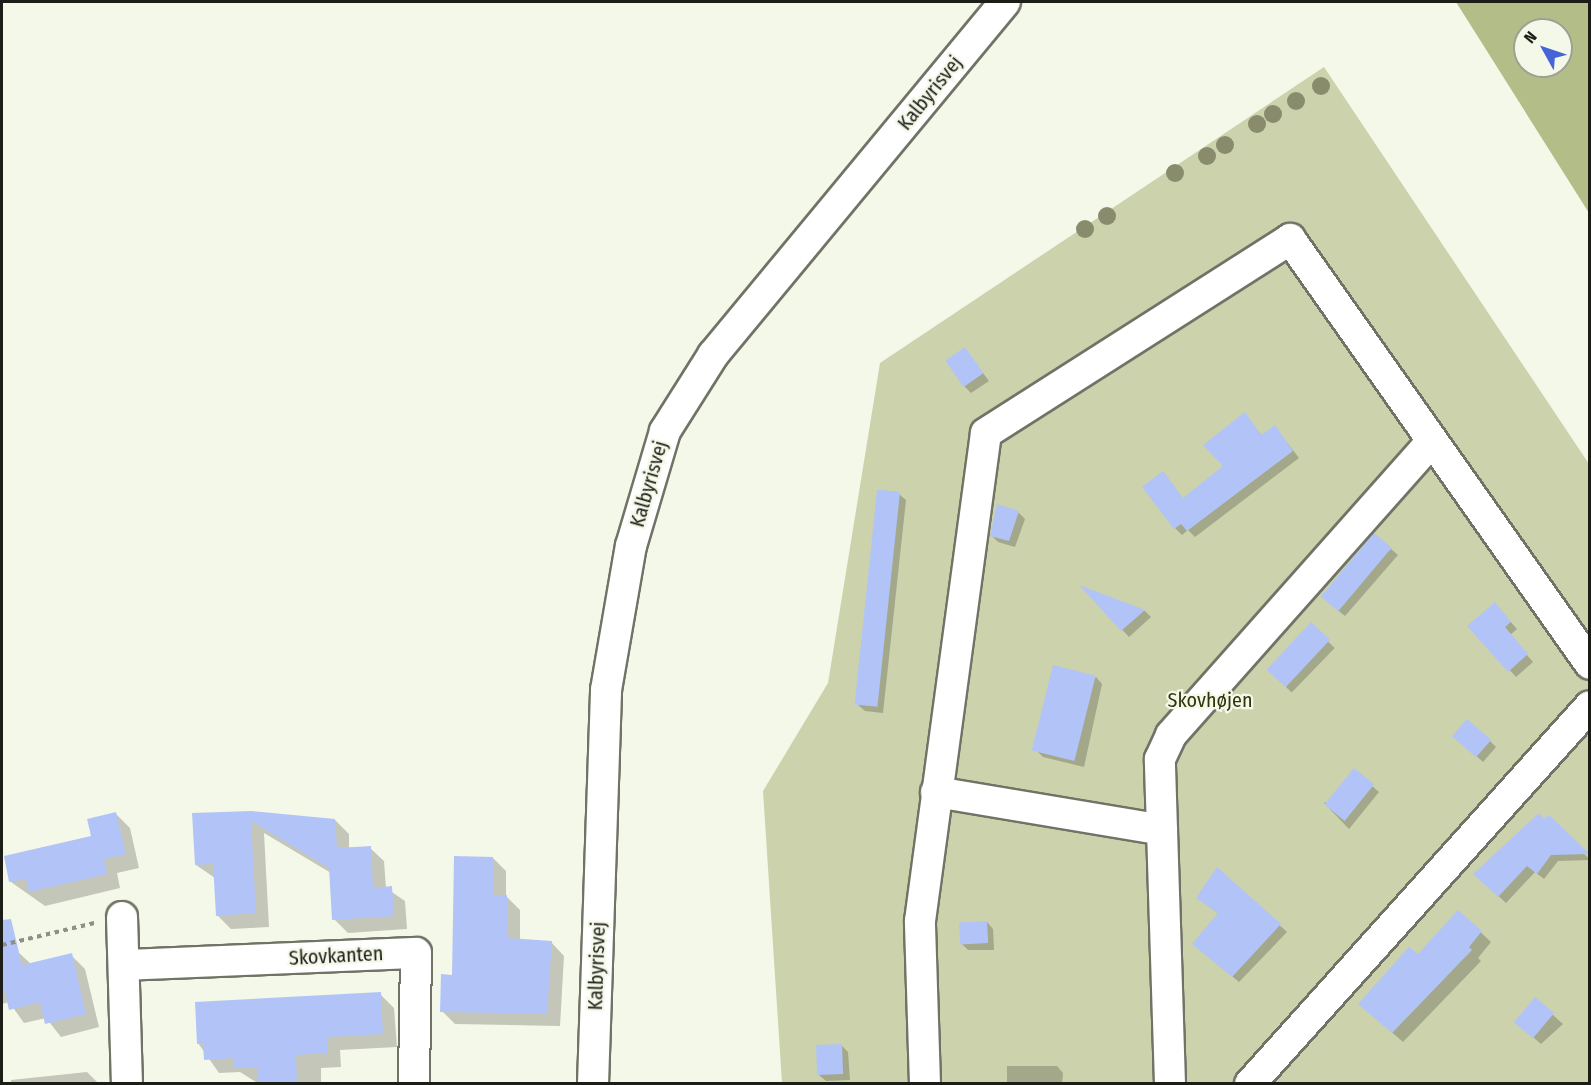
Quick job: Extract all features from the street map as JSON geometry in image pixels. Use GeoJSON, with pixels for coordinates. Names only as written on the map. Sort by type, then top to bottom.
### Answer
{"type":"FeatureCollection","features":[{"type":"Feature","properties":{"kind":"street","name":"Kalbyrisvej"},"geometry":{"type":"LineString","coordinates":[[593,1083],[606,690],[631,546],[664,431],[713,355],[1005,2]]}},
{"type":"Feature","properties":{"kind":"street"},"geometry":{"type":"LineString","coordinates":[[925,1083],[920,921],[986,434],[1290,239],[1431,442],[1590,664]]}},
{"type":"Feature","properties":{"kind":"street"},"geometry":{"type":"LineString","coordinates":[[1170,1083],[1160,759],[1171,735],[1431,442]]}},
{"type":"Feature","properties":{"kind":"street"},"geometry":{"type":"LineString","coordinates":[[1250,1083],[1590,706]]}},
{"type":"Feature","properties":{"kind":"street"},"geometry":{"type":"LineString","coordinates":[[936,792],[1162,830]]}},
{"type":"Feature","properties":{"kind":"street"},"geometry":{"type":"LineString","coordinates":[[122,917],[127,1083]]}},
{"type":"Feature","properties":{"kind":"street","name":"Skovkanten"},"geometry":{"type":"LineString","coordinates":[[125,965],[416,953],[414,1083]]}},
{"type":"Feature","properties":{"kind":"path"},"geometry":{"type":"LineString","coordinates":[[2,945],[122,917]]}},
{"type":"Feature","properties":{"kind":"green space"},"geometry":{"type":"Polygon","coordinates":[[[1456,2],[1589,2],[1589,213],[1456,2]]]}},
{"type":"Feature","properties":{"kind":"green space","name":"Skovhøjen"},"geometry":{"type":"Polygon","coordinates":[[[1324,67],[1589,464],[1589,1083],[782,1083],[763,791],[828,683],[880,363],[1324,67]]]}},
{"type":"Feature","properties":{"kind":"building"},"geometry":{"type":"Polygon","coordinates":[[[965,347],[983,373],[964,387],[945,361],[965,347]]]}},
{"type":"Feature","properties":{"kind":"building"},"geometry":{"type":"Polygon","coordinates":[[[1245,412],[1261,435],[1275,425],[1293,451],[1187,531],[1181,524],[1174,529],[1142,487],[1163,471],[1183,498],[1223,466],[1203,445],[1245,412]]]}},
{"type":"Feature","properties":{"kind":"building"},"geometry":{"type":"Polygon","coordinates":[[[877,490],[900,492],[877,707],[855,704],[877,490]]]}},
{"type":"Feature","properties":{"kind":"building"},"geometry":{"type":"Polygon","coordinates":[[[997,504],[1019,511],[1009,541],[990,536],[997,504]]]}},
{"type":"Feature","properties":{"kind":"building"},"geometry":{"type":"Polygon","coordinates":[[[1374,533],[1392,548],[1338,611],[1321,597],[1374,533]]]}},
{"type":"Feature","properties":{"kind":"building"},"geometry":{"type":"Polygon","coordinates":[[[1079,585],[1145,610],[1121,631],[1079,585]]]}},
{"type":"Feature","properties":{"kind":"building"},"geometry":{"type":"Polygon","coordinates":[[[1495,602],[1511,622],[1505,627],[1528,654],[1508,672],[1467,626],[1495,602]]]}},
{"type":"Feature","properties":{"kind":"building"},"geometry":{"type":"Polygon","coordinates":[[[1311,622],[1330,640],[1286,687],[1267,670],[1311,622]]]}},
{"type":"Feature","properties":{"kind":"building"},"geometry":{"type":"Polygon","coordinates":[[[1053,665],[1096,676],[1074,761],[1032,750],[1053,665]]]}},
{"type":"Feature","properties":{"kind":"building"},"geometry":{"type":"Polygon","coordinates":[[[1467,719],[1491,740],[1476,757],[1452,736],[1467,719]]]}},
{"type":"Feature","properties":{"kind":"building"},"geometry":{"type":"Polygon","coordinates":[[[1354,768],[1374,784],[1345,821],[1324,805],[1354,768]]]}},
{"type":"Feature","properties":{"kind":"building"},"geometry":{"type":"Polygon","coordinates":[[[251,811],[335,819],[337,848],[371,846],[373,888],[392,886],[394,916],[332,920],[329,868],[251,821],[256,913],[216,916],[213,864],[195,865],[192,813],[251,811]]]}},
{"type":"Feature","properties":{"kind":"building"},"geometry":{"type":"Polygon","coordinates":[[[116,812],[126,854],[104,859],[107,874],[29,892],[26,879],[9,882],[4,856],[91,836],[87,819],[116,812]]]}},
{"type":"Feature","properties":{"kind":"building"},"geometry":{"type":"Polygon","coordinates":[[[1539,813],[1545,819],[1549,815],[1590,854],[1551,855],[1537,874],[1527,866],[1498,897],[1473,874],[1539,813]]]}},
{"type":"Feature","properties":{"kind":"building"},"geometry":{"type":"Polygon","coordinates":[[[454,856],[493,857],[493,895],[507,895],[507,938],[552,941],[547,1014],[440,1012],[441,974],[452,975],[454,856]]]}},
{"type":"Feature","properties":{"kind":"building"},"geometry":{"type":"Polygon","coordinates":[[[1217,867],[1281,924],[1232,977],[1192,944],[1218,913],[1196,898],[1217,867]]]}},
{"type":"Feature","properties":{"kind":"building"},"geometry":{"type":"Polygon","coordinates":[[[1458,910],[1482,931],[1469,947],[1472,950],[1392,1033],[1358,1004],[1409,947],[1418,954],[1458,910]]]}},
{"type":"Feature","properties":{"kind":"building"},"geometry":{"type":"Polygon","coordinates":[[[11,919],[22,965],[72,953],[86,1014],[45,1024],[40,1002],[9,1010],[2,980],[2,920],[11,919]]]}},
{"type":"Feature","properties":{"kind":"building"},"geometry":{"type":"Polygon","coordinates":[[[987,921],[988,943],[960,944],[959,922],[987,921]]]}},
{"type":"Feature","properties":{"kind":"building"},"geometry":{"type":"Polygon","coordinates":[[[381,992],[383,1034],[327,1037],[328,1053],[296,1055],[297,1083],[257,1083],[257,1067],[234,1068],[233,1058],[204,1060],[203,1043],[197,1044],[195,1002],[381,992]]]}},
{"type":"Feature","properties":{"kind":"building"},"geometry":{"type":"Polygon","coordinates":[[[1535,997],[1554,1013],[1533,1038],[1514,1022],[1535,997]]]}},
{"type":"Feature","properties":{"kind":"building"},"geometry":{"type":"Polygon","coordinates":[[[842,1044],[843,1074],[817,1075],[816,1045],[842,1044]]]}}]}
